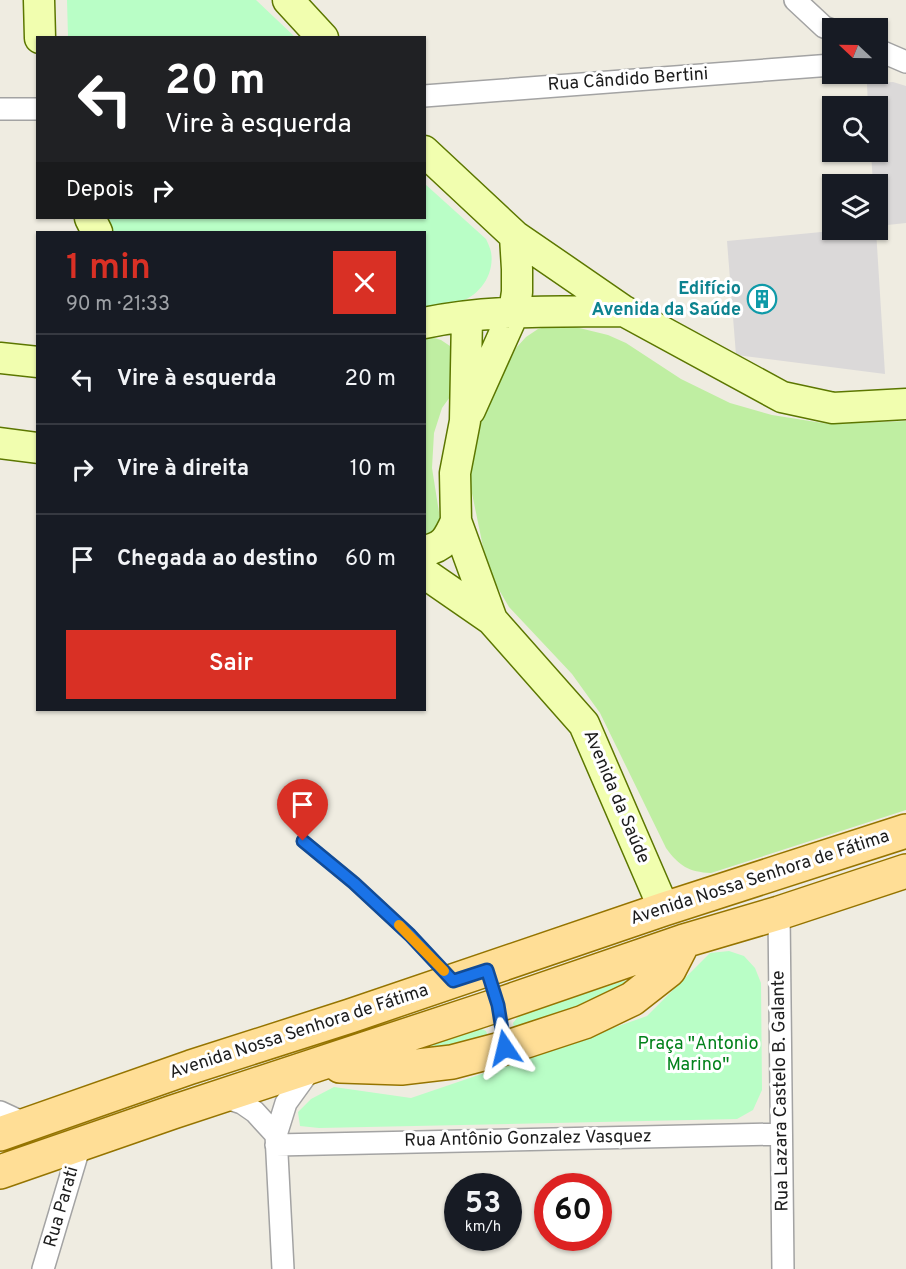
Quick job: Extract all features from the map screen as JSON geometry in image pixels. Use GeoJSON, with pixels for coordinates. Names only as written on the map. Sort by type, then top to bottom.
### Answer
{"type":"FeatureCollection","features":[{"type":"Feature","properties":{"kind":"main road"},"geometry":{"type":"LineString","coordinates":[[39,0],[40,36]]}},
{"type":"Feature","properties":{"kind":"main road"},"geometry":{"type":"LineString","coordinates":[[288,0],[321,36]]}},
{"type":"Feature","properties":{"kind":"main road"},"geometry":{"type":"LineString","coordinates":[[426,153],[515,236],[624,311],[782,397],[833,408],[906,404]]}},
{"type":"Feature","properties":{"kind":"main road"},"geometry":{"type":"LineString","coordinates":[[465,421],[514,312],[518,269],[515,236]]}},
{"type":"Feature","properties":{"kind":"main road"},"geometry":{"type":"LineString","coordinates":[[426,323],[449,318],[514,312],[624,311]]}},
{"type":"Feature","properties":{"kind":"main road"},"geometry":{"type":"LineString","coordinates":[[467,317],[465,421],[454,473],[456,521],[492,620]]}},
{"type":"Feature","properties":{"kind":"main road"},"geometry":{"type":"LineString","coordinates":[[0,358],[36,362]]}},
{"type":"Feature","properties":{"kind":"main road"},"geometry":{"type":"LineString","coordinates":[[0,442],[36,448]]}},
{"type":"Feature","properties":{"kind":"main road"},"geometry":{"type":"LineString","coordinates":[[426,550],[435,548],[444,542],[456,521]]}},
{"type":"Feature","properties":{"kind":"main road","name":"Avenida da Saúde"},"geometry":{"type":"LineString","coordinates":[[426,574],[492,620],[584,724],[663,909]]}},
{"type":"Feature","properties":{"kind":"main road","name":"Avenida Nossa Senhora de Fátima"},"geometry":{"type":"LineString","coordinates":[[9,1124],[350,1016],[663,909],[906,831]]}},
{"type":"Feature","properties":{"kind":"main road","name":"Avenida Nossa Senhora de Fátima"},"geometry":{"type":"LineString","coordinates":[[0,1172],[684,941],[779,913],[906,871]]}},
{"type":"Feature","properties":{"kind":"main road"},"geometry":{"type":"LineString","coordinates":[[663,909],[684,941],[669,970]]}},
{"type":"Feature","properties":{"kind":"main road"},"geometry":{"type":"LineString","coordinates":[[315,1066],[401,1068],[453,1062],[584,1022],[632,999],[719,930]]}},
{"type":"Feature","properties":{"kind":"main road"},"geometry":{"type":"LineString","coordinates":[[487,970],[498,1005],[505,1048]]}},
{"type":"Feature","properties":{"kind":"main road"},"geometry":{"type":"LineString","coordinates":[[173,1112],[187,1102],[193,1091],[195,1081],[191,1067]]}},
{"type":"Feature","properties":{"kind":"street"},"geometry":{"type":"LineString","coordinates":[[795,0],[822,25]]}},
{"type":"Feature","properties":{"kind":"street"},"geometry":{"type":"LineString","coordinates":[[888,53],[904,59]]}},
{"type":"Feature","properties":{"kind":"street"},"geometry":{"type":"LineString","coordinates":[[888,60],[904,59]]}},
{"type":"Feature","properties":{"kind":"street","name":"Rua Cândido Bertini"},"geometry":{"type":"LineString","coordinates":[[426,96],[822,66]]}},
{"type":"Feature","properties":{"kind":"street"},"geometry":{"type":"LineString","coordinates":[[0,109],[36,109]]}},
{"type":"Feature","properties":{"kind":"street","name":"Rua Lazara Castelo B. Galante"},"geometry":{"type":"LineString","coordinates":[[779,913],[783,1269]]}},
{"type":"Feature","properties":{"kind":"street"},"geometry":{"type":"LineString","coordinates":[[283,1269],[276,1140],[286,1103],[315,1066]]}},
{"type":"Feature","properties":{"kind":"street"},"geometry":{"type":"LineString","coordinates":[[221,1096],[249,1107],[276,1140]]}},
{"type":"Feature","properties":{"kind":"street","name":"Rua Antônio Gonzalez Vasquez"},"geometry":{"type":"LineString","coordinates":[[276,1140],[781,1134]]}},
{"type":"Feature","properties":{"kind":"street","name":"Rua Parati"},"geometry":{"type":"LineString","coordinates":[[44,1269],[80,1145]]}},
{"type":"Feature","properties":{"kind":"lane"},"geometry":{"type":"LineString","coordinates":[[303,841],[354,883],[410,935],[453,981]]}},
{"type":"Feature","properties":{"kind":"shaded area"},"geometry":{"type":"Polygon","coordinates":[[[888,82],[906,86],[906,223],[888,225],[888,174],[872,174],[872,162],[888,162],[888,96],[868,96],[867,84],[888,82]]]}},
{"type":"Feature","properties":{"kind":"shaded area"},"geometry":{"type":"Polygon","coordinates":[[[822,232],[822,240],[877,240],[885,374],[736,355],[727,241],[822,232]]]}},
{"type":"Feature","properties":{"kind":"green space"},"geometry":{"type":"Polygon","coordinates":[[[67,0],[256,0],[294,36],[68,36],[67,0]]]}},
{"type":"Feature","properties":{"kind":"green space"},"geometry":{"type":"Polygon","coordinates":[[[426,185],[486,239],[492,261],[484,284],[472,296],[457,303],[426,308],[426,231],[106,231],[100,219],[426,219],[426,185]]]}},
{"type":"Feature","properties":{"kind":"green space"},"geometry":{"type":"Polygon","coordinates":[[[552,325],[567,325],[608,335],[626,343],[681,379],[730,403],[772,415],[829,424],[906,421],[906,810],[711,873],[685,867],[666,848],[600,713],[572,674],[509,607],[488,571],[468,474],[480,419],[516,348],[538,329],[552,325]]]}},
{"type":"Feature","properties":{"kind":"green space"},"geometry":{"type":"Polygon","coordinates":[[[426,337],[441,340],[457,355],[457,387],[442,408],[434,433],[432,468],[441,525],[426,540],[426,337]]]}},
{"type":"Feature","properties":{"kind":"green space","name":"Praça \"Antonio Marino\""},"geometry":{"type":"Polygon","coordinates":[[[729,951],[744,956],[755,968],[761,983],[762,1090],[753,1110],[737,1119],[319,1128],[300,1126],[298,1112],[311,1099],[334,1087],[411,1098],[647,1016],[710,953],[729,951]]]}},
{"type":"Feature","properties":{"kind":"green space"},"geometry":{"type":"Polygon","coordinates":[[[656,971],[576,1020],[515,1031],[513,1023],[520,1014],[656,971]]]}},
{"type":"Feature","properties":{"kind":"green space"},"geometry":{"type":"Polygon","coordinates":[[[480,1028],[486,1031],[489,1039],[380,1061],[480,1028]]]}},
{"type":"Feature","properties":{"kind":"slow traffic"},"geometry":{"type":"LineString","coordinates":[[399,925],[444,971]]}},
{"type":"Feature","properties":{"kind":"place","name":"Edifício Avenida da Saúde"},"geometry":{"type":"Point","coordinates":[762,299]}},
{"type":"Feature","properties":{"kind":"route"},"geometry":{"type":"LineString","coordinates":[[303,841],[354,883],[410,935],[453,981],[487,970],[498,1005],[505,1048]]}}]}
